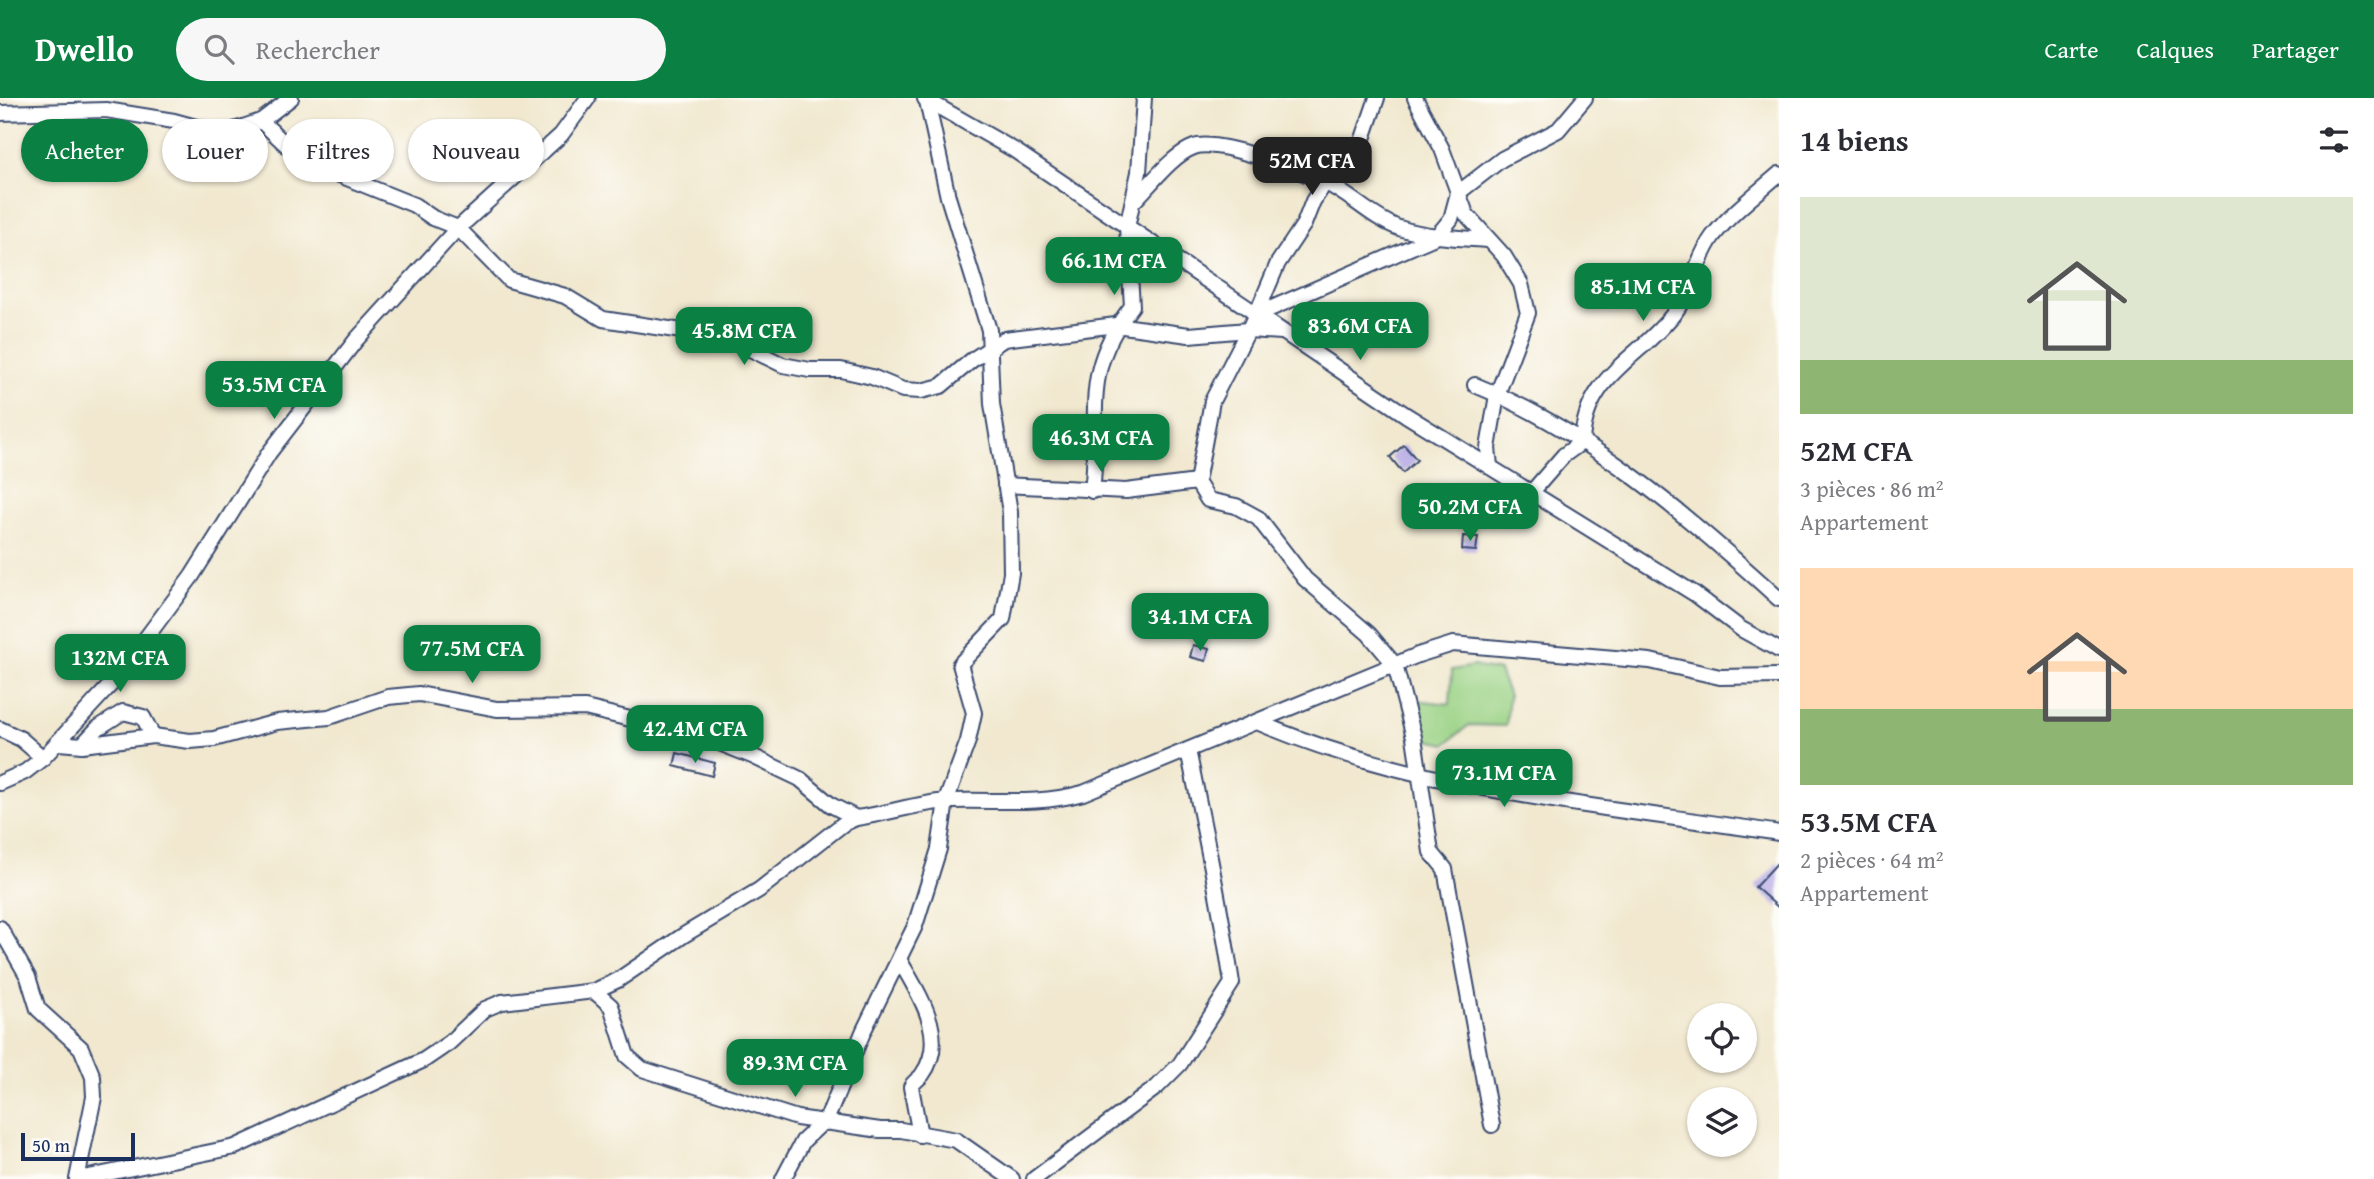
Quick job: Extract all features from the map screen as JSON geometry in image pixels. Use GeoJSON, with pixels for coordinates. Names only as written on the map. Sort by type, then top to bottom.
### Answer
{"type":"FeatureCollection","features":[{"type":"Feature","properties":{"kind":"street"},"geometry":{"type":"LineString","coordinates":[[264,119],[291,98]]}},
{"type":"Feature","properties":{"kind":"street"},"geometry":{"type":"LineString","coordinates":[[0,783],[19,776],[43,758],[114,681],[192,576],[269,453],[335,365],[390,300],[458,228],[561,135],[588,98]]}},
{"type":"Feature","properties":{"kind":"street"},"geometry":{"type":"LineString","coordinates":[[1092,491],[1096,466],[1094,386],[1100,359],[1116,325],[1132,306],[1127,228],[1135,200],[1144,98]]}},
{"type":"Feature","properties":{"kind":"street"},"geometry":{"type":"LineString","coordinates":[[1377,98],[1357,156],[1325,183],[1313,201],[1304,224],[1278,263],[1256,315],[1212,401],[1197,482],[1208,500],[1236,506],[1258,518],[1305,579],[1369,634],[1395,665],[1420,773],[1431,852],[1445,869],[1492,1125]]}},
{"type":"Feature","properties":{"kind":"street"},"geometry":{"type":"LineString","coordinates":[[1415,98],[1442,149],[1465,214],[1504,256],[1521,284],[1528,313],[1497,395],[1488,448],[1490,466]]}},
{"type":"Feature","properties":{"kind":"street"},"geometry":{"type":"LineString","coordinates":[[1256,315],[1437,236],[1451,219],[1458,193],[1502,159],[1558,130],[1585,98]]}},
{"type":"Feature","properties":{"kind":"street"},"geometry":{"type":"LineString","coordinates":[[926,100],[1014,150],[1282,332],[1695,594],[1741,629],[1779,649]]}},
{"type":"Feature","properties":{"kind":"street"},"geometry":{"type":"LineString","coordinates":[[783,1179],[803,1141],[823,1123],[915,926],[939,849],[946,802],[968,741],[974,713],[960,664],[1003,619],[1011,573],[1010,513],[992,404],[989,330],[948,197],[926,100]]}},
{"type":"Feature","properties":{"kind":"street"},"geometry":{"type":"LineString","coordinates":[[0,113],[106,110],[162,119]]}},
{"type":"Feature","properties":{"kind":"street"},"geometry":{"type":"LineString","coordinates":[[268,128],[302,160],[414,205],[433,218],[458,228],[509,280],[565,296],[603,319],[728,338],[783,365],[810,370],[841,370],[872,377],[903,390],[921,391],[942,386],[1004,339],[1116,325],[1189,335],[1282,332]]}},
{"type":"Feature","properties":{"kind":"street"},"geometry":{"type":"LineString","coordinates":[[1135,200],[1178,158],[1195,146],[1214,145],[1253,155],[1325,183],[1397,227],[1437,236],[1488,240]]}},
{"type":"Feature","properties":{"kind":"street"},"geometry":{"type":"LineString","coordinates":[[1582,442],[1583,418],[1591,400],[1623,361],[1662,329],[1678,309],[1713,236],[1779,174]]}},
{"type":"Feature","properties":{"kind":"street"},"geometry":{"type":"LineString","coordinates":[[1475,385],[1582,442],[1697,523],[1779,599]]}},
{"type":"Feature","properties":{"kind":"street"},"geometry":{"type":"LineString","coordinates":[[1531,492],[1564,455],[1582,442]]}},
{"type":"Feature","properties":{"kind":"street"},"geometry":{"type":"LineString","coordinates":[[1005,485],[1126,491],[1197,482]]}},
{"type":"Feature","properties":{"kind":"street"},"geometry":{"type":"LineString","coordinates":[[0,928],[28,977],[38,1009],[81,1048],[93,1077],[94,1097],[78,1179],[235,1147],[424,1060],[449,1043],[485,1009],[502,1002],[594,990],[618,980],[684,935],[758,890],[843,824],[856,818],[946,802],[1052,802],[1083,793],[1395,665],[1453,644],[1524,652],[1650,660],[1720,677],[1779,676]]}},
{"type":"Feature","properties":{"kind":"street"},"geometry":{"type":"LineString","coordinates":[[59,743],[82,745],[153,736],[190,741],[214,739],[277,722],[328,717],[388,697],[419,694],[497,709],[585,708],[704,737],[752,756],[800,779],[831,805],[856,818]]}},
{"type":"Feature","properties":{"kind":"street"},"geometry":{"type":"LineString","coordinates":[[82,745],[98,728],[123,712],[143,717],[153,736]]}},
{"type":"Feature","properties":{"kind":"street"},"geometry":{"type":"LineString","coordinates":[[1257,722],[1330,752],[1499,791],[1779,832]]}},
{"type":"Feature","properties":{"kind":"street"},"geometry":{"type":"LineString","coordinates":[[0,729],[32,747],[43,758]]}},
{"type":"Feature","properties":{"kind":"street"},"geometry":{"type":"LineString","coordinates":[[1034,1179],[1157,1087],[1180,1064],[1232,983],[1219,899],[1207,854],[1188,750]]}},
{"type":"Feature","properties":{"kind":"street"},"geometry":{"type":"LineString","coordinates":[[899,959],[926,1008],[933,1030],[928,1063],[922,1076],[911,1087],[920,1135]]}},
{"type":"Feature","properties":{"kind":"street"},"geometry":{"type":"LineString","coordinates":[[594,990],[611,1006],[627,1056],[642,1069],[715,1094],[823,1123],[901,1130],[956,1140],[1012,1179]]}},
{"type":"Feature","properties":{"kind":"green space"},"geometry":{"type":"Polygon","coordinates":[[[1473,666],[1499,671],[1509,696],[1506,726],[1469,725],[1446,744],[1414,737],[1404,699],[1450,704],[1452,670],[1473,666]]]}},
{"type":"Feature","properties":{"kind":"building"},"geometry":{"type":"Polygon","coordinates":[[[1404,445],[1417,460],[1403,473],[1390,457],[1404,445]]]}},
{"type":"Feature","properties":{"kind":"building"},"geometry":{"type":"Polygon","coordinates":[[[1463,536],[1478,537],[1476,551],[1462,550],[1463,536]]]}},
{"type":"Feature","properties":{"kind":"building"},"geometry":{"type":"Polygon","coordinates":[[[1193,645],[1209,649],[1206,661],[1190,657],[1193,645]]]}},
{"type":"Feature","properties":{"kind":"building"},"geometry":{"type":"Polygon","coordinates":[[[677,753],[715,763],[712,776],[674,766],[677,753]]]}},
{"type":"Feature","properties":{"kind":"building"},"geometry":{"type":"Polygon","coordinates":[[[1779,861],[1779,908],[1755,887],[1779,861]]]}}]}
